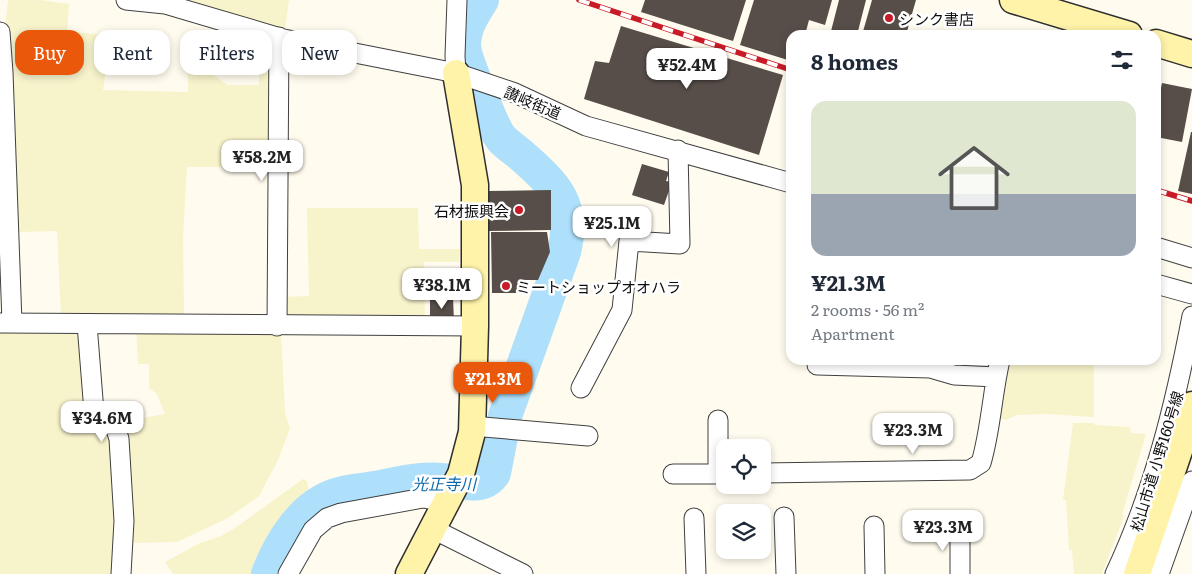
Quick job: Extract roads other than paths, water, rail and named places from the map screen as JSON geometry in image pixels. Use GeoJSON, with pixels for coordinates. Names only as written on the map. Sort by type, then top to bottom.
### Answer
{"type":"FeatureCollection","features":[{"type":"Feature","properties":{"kind":"street","name":"讃岐街道"},"geometry":{"type":"LineString","coordinates":[[127,0],[165,4],[279,38],[456,73],[514,93],[586,126],[786,182]]}},
{"type":"Feature","properties":{"kind":"street"},"geometry":{"type":"LineString","coordinates":[[409,574],[453,489],[492,427],[475,326],[475,185],[456,73],[457,0]]}},
{"type":"Feature","properties":{"kind":"street"},"geometry":{"type":"LineString","coordinates":[[1013,0],[1112,30]]}},
{"type":"Feature","properties":{"kind":"street"},"geometry":{"type":"LineString","coordinates":[[0,32],[6,323],[475,326]]}},
{"type":"Feature","properties":{"kind":"street"},"geometry":{"type":"LineString","coordinates":[[277,326],[279,38]]}},
{"type":"Feature","properties":{"kind":"street"},"geometry":{"type":"LineString","coordinates":[[1161,45],[1192,54]]}},
{"type":"Feature","properties":{"kind":"street"},"geometry":{"type":"LineString","coordinates":[[581,388],[622,310],[629,241],[680,244],[678,150]]}},
{"type":"Feature","properties":{"kind":"street"},"geometry":{"type":"LineString","coordinates":[[1161,249],[1192,258]]}},
{"type":"Feature","properties":{"kind":"street"},"geometry":{"type":"LineString","coordinates":[[1161,285],[1192,294]]}},
{"type":"Feature","properties":{"kind":"street","name":"松山市道 小野160号線"},"geometry":{"type":"LineString","coordinates":[[1115,574],[1137,528],[1164,445],[1179,386],[1192,316]]}},
{"type":"Feature","properties":{"kind":"street"},"geometry":{"type":"LineString","coordinates":[[87,324],[94,412],[116,429],[119,439],[124,521],[121,574]]}},
{"type":"Feature","properties":{"kind":"street"},"geometry":{"type":"LineString","coordinates":[[771,473],[970,470],[981,463],[988,438],[998,368],[954,375],[930,368],[817,367]]}},
{"type":"Feature","properties":{"kind":"street","name":"松山市道 小野160号線"},"geometry":{"type":"LineString","coordinates":[[1137,574],[1180,448],[1192,405]]}},
{"type":"Feature","properties":{"kind":"street"},"geometry":{"type":"LineString","coordinates":[[718,420],[719,439]]}},
{"type":"Feature","properties":{"kind":"street"},"geometry":{"type":"LineString","coordinates":[[492,427],[588,436]]}},
{"type":"Feature","properties":{"kind":"street"},"geometry":{"type":"LineString","coordinates":[[673,474],[716,474]]}},
{"type":"Feature","properties":{"kind":"street"},"geometry":{"type":"LineString","coordinates":[[1159,574],[1192,481]]}},
{"type":"Feature","properties":{"kind":"street"},"geometry":{"type":"LineString","coordinates":[[288,574],[313,530],[327,518],[341,513],[423,498],[453,489]]}},
{"type":"Feature","properties":{"kind":"street"},"geometry":{"type":"LineString","coordinates":[[784,517],[786,574]]}},
{"type":"Feature","properties":{"kind":"street"},"geometry":{"type":"LineString","coordinates":[[694,518],[696,574]]}},
{"type":"Feature","properties":{"kind":"street"},"geometry":{"type":"LineString","coordinates":[[874,526],[875,574]]}},
{"type":"Feature","properties":{"kind":"street"},"geometry":{"type":"LineString","coordinates":[[433,529],[523,574]]}},
{"type":"Feature","properties":{"kind":"street"},"geometry":{"type":"LineString","coordinates":[[960,529],[960,574]]}},
{"type":"Feature","properties":{"kind":"waterway","name":"光正寺川"},"geometry":{"type":"LineString","coordinates":[[268,574],[279,550],[294,527],[324,500],[347,492],[419,480],[471,484],[483,482],[494,473],[505,416],[564,252],[567,221],[565,208],[553,186],[501,138],[479,92],[465,52],[464,39],[470,21],[482,0]]}},
{"type":"Feature","properties":{"kind":"railway"},"geometry":{"type":"LineString","coordinates":[[579,0],[786,68]]}},
{"type":"Feature","properties":{"kind":"railway"},"geometry":{"type":"LineString","coordinates":[[1161,192],[1192,201]]}},
{"type":"Feature","properties":{"kind":"place","name":"シンク書店"},"geometry":{"type":"Point","coordinates":[889,18]}},
{"type":"Feature","properties":{"kind":"place","name":"石材振興会"},"geometry":{"type":"Point","coordinates":[519,210]}},
{"type":"Feature","properties":{"kind":"place","name":"ミートショップオオハラ"},"geometry":{"type":"Point","coordinates":[506,286]}}]}
